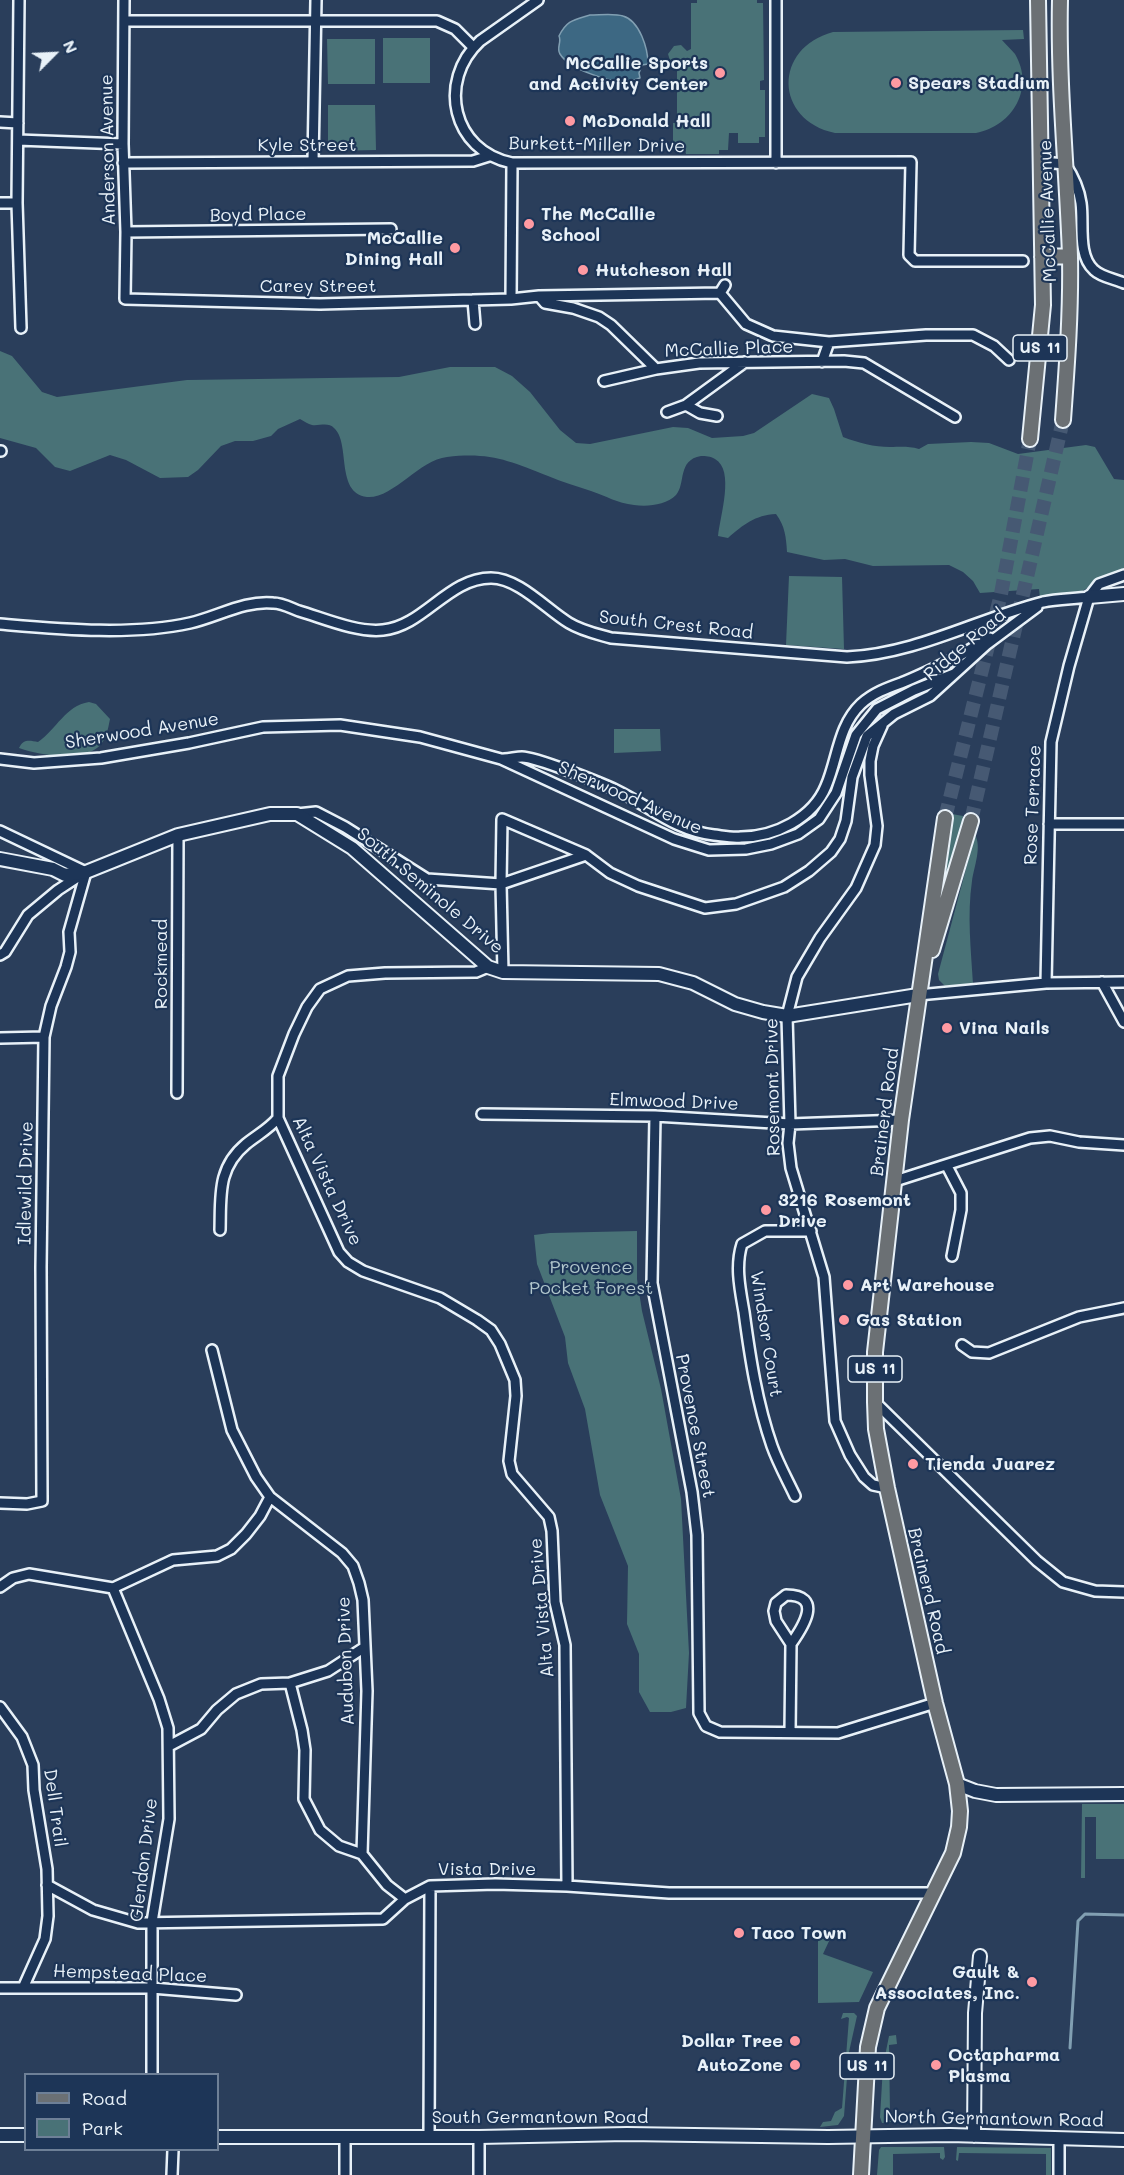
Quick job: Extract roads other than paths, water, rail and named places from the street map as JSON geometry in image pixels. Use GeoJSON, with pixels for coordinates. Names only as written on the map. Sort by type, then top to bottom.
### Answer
{"type":"FeatureCollection","features":[{"type":"Feature","properties":{"kind":"main road","name":"US 11"},"geometry":{"type":"LineString","coordinates":[[1030,0],[1041,82]]}},
{"type":"Feature","properties":{"kind":"main road"},"geometry":{"type":"LineString","coordinates":[[1038,0],[1041,82]]}},
{"type":"Feature","properties":{"kind":"main road"},"geometry":{"type":"LineString","coordinates":[[1049,0],[1059,47]]}},
{"type":"Feature","properties":{"kind":"main road","name":"McCallie Avenue"},"geometry":{"type":"LineString","coordinates":[[1060,0],[1059,47],[1070,256],[1070,326],[1063,420]]}},
{"type":"Feature","properties":{"kind":"main road","name":"McCallie Avenue"},"geometry":{"type":"LineString","coordinates":[[1030,439],[1043,305],[1041,82]]}},
{"type":"Feature","properties":{"kind":"main road"},"geometry":{"type":"LineString","coordinates":[[1042,257],[1070,256]]}},
{"type":"Feature","properties":{"kind":"main road","name":"Brainerd Road"},"geometry":{"type":"LineString","coordinates":[[861,2175],[868,2047],[877,2008],[952,1853],[959,1827],[960,1811],[957,1784],[935,1703],[886,1488],[876,1429],[875,1402],[875,1352],[901,1120],[945,818]]}},
{"type":"Feature","properties":{"kind":"main road","name":"Brainerd Road"},"geometry":{"type":"LineString","coordinates":[[918,995],[971,821]]}},
{"type":"Feature","properties":{"kind":"street"},"geometry":{"type":"LineString","coordinates":[[19,0],[16,203],[21,328]]}},
{"type":"Feature","properties":{"kind":"street","name":"Anderson Avenue"},"geometry":{"type":"LineString","coordinates":[[124,0],[123,163],[126,232],[124,299]]}},
{"type":"Feature","properties":{"kind":"street"},"geometry":{"type":"LineString","coordinates":[[313,161],[315,0]]}},
{"type":"Feature","properties":{"kind":"street","name":"Burkett-Miller Drive"},"geometry":{"type":"LineString","coordinates":[[538,0],[473,47],[464,61],[456,82],[455,106],[464,129],[471,140],[489,156],[512,163],[911,162],[909,255],[915,261],[1023,261]]}},
{"type":"Feature","properties":{"kind":"street"},"geometry":{"type":"LineString","coordinates":[[776,0],[776,162]]}},
{"type":"Feature","properties":{"kind":"street"},"geometry":{"type":"LineString","coordinates":[[125,21],[437,21],[455,29],[473,47]]}},
{"type":"Feature","properties":{"kind":"street"},"geometry":{"type":"LineString","coordinates":[[0,122],[18,123]]}},
{"type":"Feature","properties":{"kind":"street"},"geometry":{"type":"LineString","coordinates":[[18,140],[123,144]]}},
{"type":"Feature","properties":{"kind":"street","name":"Kyle Street"},"geometry":{"type":"LineString","coordinates":[[123,163],[473,161],[489,156]]}},
{"type":"Feature","properties":{"kind":"street"},"geometry":{"type":"LineString","coordinates":[[1042,162],[1065,164],[1074,177],[1081,202],[1083,247],[1092,269],[1098,274],[1124,283]]}},
{"type":"Feature","properties":{"kind":"street"},"geometry":{"type":"LineString","coordinates":[[512,163],[512,299],[723,289],[746,324],[773,336],[830,342],[926,335],[973,335],[994,346],[1010,360]]}},
{"type":"Feature","properties":{"kind":"street"},"geometry":{"type":"LineString","coordinates":[[0,203],[16,203]]}},
{"type":"Feature","properties":{"kind":"street","name":"Boyd Place"},"geometry":{"type":"LineString","coordinates":[[126,232],[391,229]]}},
{"type":"Feature","properties":{"kind":"street"},"geometry":{"type":"LineString","coordinates":[[538,296],[545,303],[573,308],[599,317],[611,325],[656,369]]}},
{"type":"Feature","properties":{"kind":"street","name":"Carey Street"},"geometry":{"type":"LineString","coordinates":[[124,299],[321,304],[512,299]]}},
{"type":"Feature","properties":{"kind":"street"},"geometry":{"type":"LineString","coordinates":[[472,300],[475,324]]}},
{"type":"Feature","properties":{"kind":"street"},"geometry":{"type":"LineString","coordinates":[[822,362],[830,342]]}},
{"type":"Feature","properties":{"kind":"street","name":"McCallie Place"},"geometry":{"type":"LineString","coordinates":[[604,381],[656,369],[699,363],[844,361],[864,363],[955,417]]}},
{"type":"Feature","properties":{"kind":"street"},"geometry":{"type":"LineString","coordinates":[[667,412],[686,405],[745,362]]}},
{"type":"Feature","properties":{"kind":"street"},"geometry":{"type":"LineString","coordinates":[[686,405],[700,413],[717,416]]}},
{"type":"Feature","properties":{"kind":"street"},"geometry":{"type":"LineString","coordinates":[[1089,597],[1099,584],[1124,575]]}},
{"type":"Feature","properties":{"kind":"street","name":"South Crest Road"},"geometry":{"type":"LineString","coordinates":[[0,624],[66,629],[150,629],[190,623],[255,604],[274,603],[354,627],[382,630],[401,625],[416,617],[446,595],[467,584],[492,578],[523,590],[570,624],[611,638],[848,657],[870,656],[928,641],[1044,602],[1089,597]]}},
{"type":"Feature","properties":{"kind":"street"},"geometry":{"type":"LineString","coordinates":[[1089,597],[1124,594]]}},
{"type":"Feature","properties":{"kind":"street","name":"Rose Terrace"},"geometry":{"type":"LineString","coordinates":[[1046,983],[1051,742],[1069,666],[1089,597]]}},
{"type":"Feature","properties":{"kind":"street","name":"Ridge Road"},"geometry":{"type":"LineString","coordinates":[[501,884],[502,819],[586,855],[610,873],[638,886],[705,908],[736,904],[784,887],[809,872],[831,852],[840,839],[846,822],[852,777],[867,736],[908,706],[930,696],[1004,632],[1044,602]]}},
{"type":"Feature","properties":{"kind":"street","name":"Sherwood Avenue"},"geometry":{"type":"LineString","coordinates":[[501,759],[522,757],[534,759],[616,790],[676,825],[704,834],[742,838],[764,833],[794,822],[808,813],[818,801],[827,785],[838,742],[850,718],[861,704],[885,688],[958,657],[979,643],[1004,632]]}},
{"type":"Feature","properties":{"kind":"street","name":"Sherwood Avenue"},"geometry":{"type":"LineString","coordinates":[[0,759],[34,763],[101,758],[189,743],[263,726],[340,725],[420,737],[501,759],[645,826],[709,850],[759,847],[798,834],[819,819],[836,793],[856,735],[877,709],[896,698],[954,674]]}},
{"type":"Feature","properties":{"kind":"street","name":"Rosemont Drive"},"geometry":{"type":"LineString","coordinates":[[885,721],[878,733],[870,761],[877,826],[875,845],[856,888],[819,938],[796,977],[787,1016],[790,1124],[788,1143],[792,1174],[824,1277],[835,1421],[850,1455],[864,1477],[873,1485],[886,1488]]}},
{"type":"Feature","properties":{"kind":"street"},"geometry":{"type":"LineString","coordinates":[[0,955],[5,952],[28,915],[58,890],[86,872],[178,835],[270,814],[316,812],[345,827],[427,879],[501,884],[586,855]]}},
{"type":"Feature","properties":{"kind":"street","name":"South Seminole Drive"},"geometry":{"type":"LineString","coordinates":[[297,814],[352,848],[488,967],[503,972],[659,974],[693,983],[735,1004],[787,1016],[918,995]]}},
{"type":"Feature","properties":{"kind":"street"},"geometry":{"type":"LineString","coordinates":[[1049,824],[1124,824]]}},
{"type":"Feature","properties":{"kind":"street"},"geometry":{"type":"LineString","coordinates":[[0,831],[86,872]]}},
{"type":"Feature","properties":{"kind":"street","name":"Rockmead"},"geometry":{"type":"LineString","coordinates":[[177,1093],[178,835]]}},
{"type":"Feature","properties":{"kind":"street"},"geometry":{"type":"LineString","coordinates":[[0,859],[53,869],[66,875],[86,872]]}},
{"type":"Feature","properties":{"kind":"street","name":"Idlewild Drive"},"geometry":{"type":"LineString","coordinates":[[0,1503],[27,1504],[42,1501],[41,1267],[44,1037],[51,1006],[66,967],[69,932],[86,872]]}},
{"type":"Feature","properties":{"kind":"street"},"geometry":{"type":"LineString","coordinates":[[501,884],[503,972]]}},
{"type":"Feature","properties":{"kind":"street","name":"Alta Vista Drive"},"geometry":{"type":"LineString","coordinates":[[488,967],[476,972],[385,973],[348,976],[320,989],[307,1007],[284,1057],[278,1076],[278,1118],[339,1252],[348,1262],[363,1270],[440,1298],[477,1320],[491,1330],[509,1364],[516,1396],[509,1461],[512,1474],[549,1517],[552,1531],[555,1602],[565,1645],[567,1886]]}},
{"type":"Feature","properties":{"kind":"street"},"geometry":{"type":"LineString","coordinates":[[1102,982],[1124,1022]]}},
{"type":"Feature","properties":{"kind":"street"},"geometry":{"type":"LineString","coordinates":[[918,995],[1046,983],[1124,982]]}},
{"type":"Feature","properties":{"kind":"street"},"geometry":{"type":"LineString","coordinates":[[0,1038],[44,1037]]}},
{"type":"Feature","properties":{"kind":"street","name":"Elmwood Drive"},"geometry":{"type":"LineString","coordinates":[[482,1114],[655,1116],[790,1124],[901,1120]]}},
{"type":"Feature","properties":{"kind":"street","name":"Provence Street"},"geometry":{"type":"LineString","coordinates":[[655,1116],[652,1282],[692,1492],[697,1535],[699,1713],[706,1726],[720,1732],[790,1732]]}},
{"type":"Feature","properties":{"kind":"street"},"geometry":{"type":"LineString","coordinates":[[219,1230],[221,1184],[226,1169],[235,1154],[273,1125],[278,1118]]}},
{"type":"Feature","properties":{"kind":"street"},"geometry":{"type":"LineString","coordinates":[[895,1181],[1030,1138],[1050,1136],[1079,1142],[1124,1145]]}},
{"type":"Feature","properties":{"kind":"street"},"geometry":{"type":"LineString","coordinates":[[947,1166],[961,1193],[961,1210],[952,1256]]}},
{"type":"Feature","properties":{"kind":"street","name":"Windsor Court"},"geometry":{"type":"LineString","coordinates":[[795,1496],[772,1448],[763,1418],[750,1358],[738,1255],[742,1244],[765,1231],[811,1231]]}},
{"type":"Feature","properties":{"kind":"street"},"geometry":{"type":"LineString","coordinates":[[962,1345],[972,1352],[989,1353],[1029,1339],[1079,1317],[1124,1308]]}},
{"type":"Feature","properties":{"kind":"street","name":"Audubon Drive"},"geometry":{"type":"LineString","coordinates":[[212,1350],[232,1431],[256,1478],[270,1497],[342,1553],[353,1566],[363,1600],[367,1691],[362,1854]]}},
{"type":"Feature","properties":{"kind":"street"},"geometry":{"type":"LineString","coordinates":[[875,1402],[1037,1561],[1063,1582],[1095,1591],[1124,1592]]}},
{"type":"Feature","properties":{"kind":"street"},"geometry":{"type":"LineString","coordinates":[[0,1587],[13,1578],[29,1574],[112,1588],[173,1560],[217,1556],[231,1549],[260,1516],[270,1497]]}},
{"type":"Feature","properties":{"kind":"street","name":"Glendon Drive"},"geometry":{"type":"LineString","coordinates":[[112,1588],[159,1699],[168,1728],[169,1819],[152,1922],[152,2073]]}},
{"type":"Feature","properties":{"kind":"street"},"geometry":{"type":"LineString","coordinates":[[791,1644],[776,1621],[774,1611],[776,1603],[786,1595],[799,1597],[809,1609],[808,1618],[791,1644],[790,1732],[838,1733],[935,1703]]}},
{"type":"Feature","properties":{"kind":"street"},"geometry":{"type":"LineString","coordinates":[[168,1746],[201,1729],[217,1710],[236,1694],[261,1684],[290,1683],[328,1671],[365,1647]]}},
{"type":"Feature","properties":{"kind":"street"},"geometry":{"type":"LineString","coordinates":[[290,1683],[306,1750],[304,1799],[320,1830],[339,1846],[362,1854],[387,1885],[405,1899]]}},
{"type":"Feature","properties":{"kind":"street","name":"Dell Trail"},"geometry":{"type":"LineString","coordinates":[[0,1707],[22,1737],[33,1765],[34,1790],[47,1869],[47,1885]]}},
{"type":"Feature","properties":{"kind":"street"},"geometry":{"type":"LineString","coordinates":[[957,1784],[975,1791],[996,1795],[1124,1794]]}},
{"type":"Feature","properties":{"kind":"street","name":"Vista Drive"},"geometry":{"type":"LineString","coordinates":[[47,1885],[93,1910],[138,1923],[383,1919],[405,1899],[429,1886],[495,1884],[567,1886],[669,1893],[932,1893]]}},
{"type":"Feature","properties":{"kind":"street"},"geometry":{"type":"LineString","coordinates":[[0,1988],[23,1988],[45,1940],[48,1916],[47,1885]]}},
{"type":"Feature","properties":{"kind":"street"},"geometry":{"type":"LineString","coordinates":[[429,1886],[429,2136]]}},
{"type":"Feature","properties":{"kind":"street"},"geometry":{"type":"LineString","coordinates":[[974,2136],[975,2013],[980,1956]]}},
{"type":"Feature","properties":{"kind":"street","name":"Hempstead Place"},"geometry":{"type":"LineString","coordinates":[[23,1988],[152,1988],[236,1995]]}},
{"type":"Feature","properties":{"kind":"street","name":"South Germantown Road"},"geometry":{"type":"LineString","coordinates":[[219,2136],[479,2137],[627,2134],[828,2137],[862,2135]]}},
{"type":"Feature","properties":{"kind":"street"},"geometry":{"type":"LineString","coordinates":[[0,2135],[24,2135]]}},
{"type":"Feature","properties":{"kind":"street","name":"North Germantown Road"},"geometry":{"type":"LineString","coordinates":[[862,2135],[1124,2140]]}},
{"type":"Feature","properties":{"kind":"street"},"geometry":{"type":"LineString","coordinates":[[345,2137],[345,2175]]}},
{"type":"Feature","properties":{"kind":"street"},"geometry":{"type":"LineString","coordinates":[[479,2137],[480,2175]]}},
{"type":"Feature","properties":{"kind":"street"},"geometry":{"type":"LineString","coordinates":[[1059,2139],[1059,2175]]}},
{"type":"Feature","properties":{"kind":"street"},"geometry":{"type":"LineString","coordinates":[[172,2151],[172,2175]]}},
{"type":"Feature","properties":{"kind":"water"},"geometry":{"type":"Polygon","coordinates":[[[590,15],[623,16],[638,29],[648,58],[648,64],[642,65],[640,78],[626,82],[600,77],[572,65],[560,54],[559,36],[565,27],[572,21],[590,15]]]}},
{"type":"Feature","properties":{"kind":"waterway"},"geometry":{"type":"LineString","coordinates":[[1070,2048],[1078,1921],[1085,1914],[1124,1915]]}},
{"type":"Feature","properties":{"kind":"tunnel"},"geometry":{"type":"LineString","coordinates":[[971,821],[1063,420]]}},
{"type":"Feature","properties":{"kind":"tunnel"},"geometry":{"type":"LineString","coordinates":[[945,818],[1001,594],[1030,439]]}},
{"type":"Feature","properties":{"kind":"place","name":"McCallie Sports and Activity Center"},"geometry":{"type":"Point","coordinates":[720,73]}},
{"type":"Feature","properties":{"kind":"place","name":"Spears Stadium"},"geometry":{"type":"Point","coordinates":[896,83]}},
{"type":"Feature","properties":{"kind":"place","name":"McDonald Hall"},"geometry":{"type":"Point","coordinates":[570,121]}},
{"type":"Feature","properties":{"kind":"place","name":"The McCallie School"},"geometry":{"type":"Point","coordinates":[529,224]}},
{"type":"Feature","properties":{"kind":"place","name":"McCallie Dining Hall"},"geometry":{"type":"Point","coordinates":[455,248]}},
{"type":"Feature","properties":{"kind":"place","name":"Hutcheson Hall"},"geometry":{"type":"Point","coordinates":[583,270]}},
{"type":"Feature","properties":{"kind":"place","name":"Vina Nails"},"geometry":{"type":"Point","coordinates":[947,1028]}},
{"type":"Feature","properties":{"kind":"place","name":"3216 Rosemont Drive"},"geometry":{"type":"Point","coordinates":[766,1210]}},
{"type":"Feature","properties":{"kind":"place","name":"Art Warehouse"},"geometry":{"type":"Point","coordinates":[848,1285]}},
{"type":"Feature","properties":{"kind":"place","name":"Gas Station"},"geometry":{"type":"Point","coordinates":[844,1320]}},
{"type":"Feature","properties":{"kind":"place","name":"Tienda Juarez"},"geometry":{"type":"Point","coordinates":[913,1464]}},
{"type":"Feature","properties":{"kind":"place","name":"Taco Town"},"geometry":{"type":"Point","coordinates":[739,1933]}},
{"type":"Feature","properties":{"kind":"place","name":"Gault & Associates, Inc."},"geometry":{"type":"Point","coordinates":[1032,1982]}},
{"type":"Feature","properties":{"kind":"place","name":"Dollar Tree"},"geometry":{"type":"Point","coordinates":[795,2041]}},
{"type":"Feature","properties":{"kind":"place","name":"AutoZone"},"geometry":{"type":"Point","coordinates":[795,2065]}},
{"type":"Feature","properties":{"kind":"place","name":"Octapharma Plasma"},"geometry":{"type":"Point","coordinates":[936,2065]}},
{"type":"Feature","properties":{"kind":"park label","name":"Provence Pocket Forest"},"geometry":{"type":"Point","coordinates":[591,1277]}}]}
